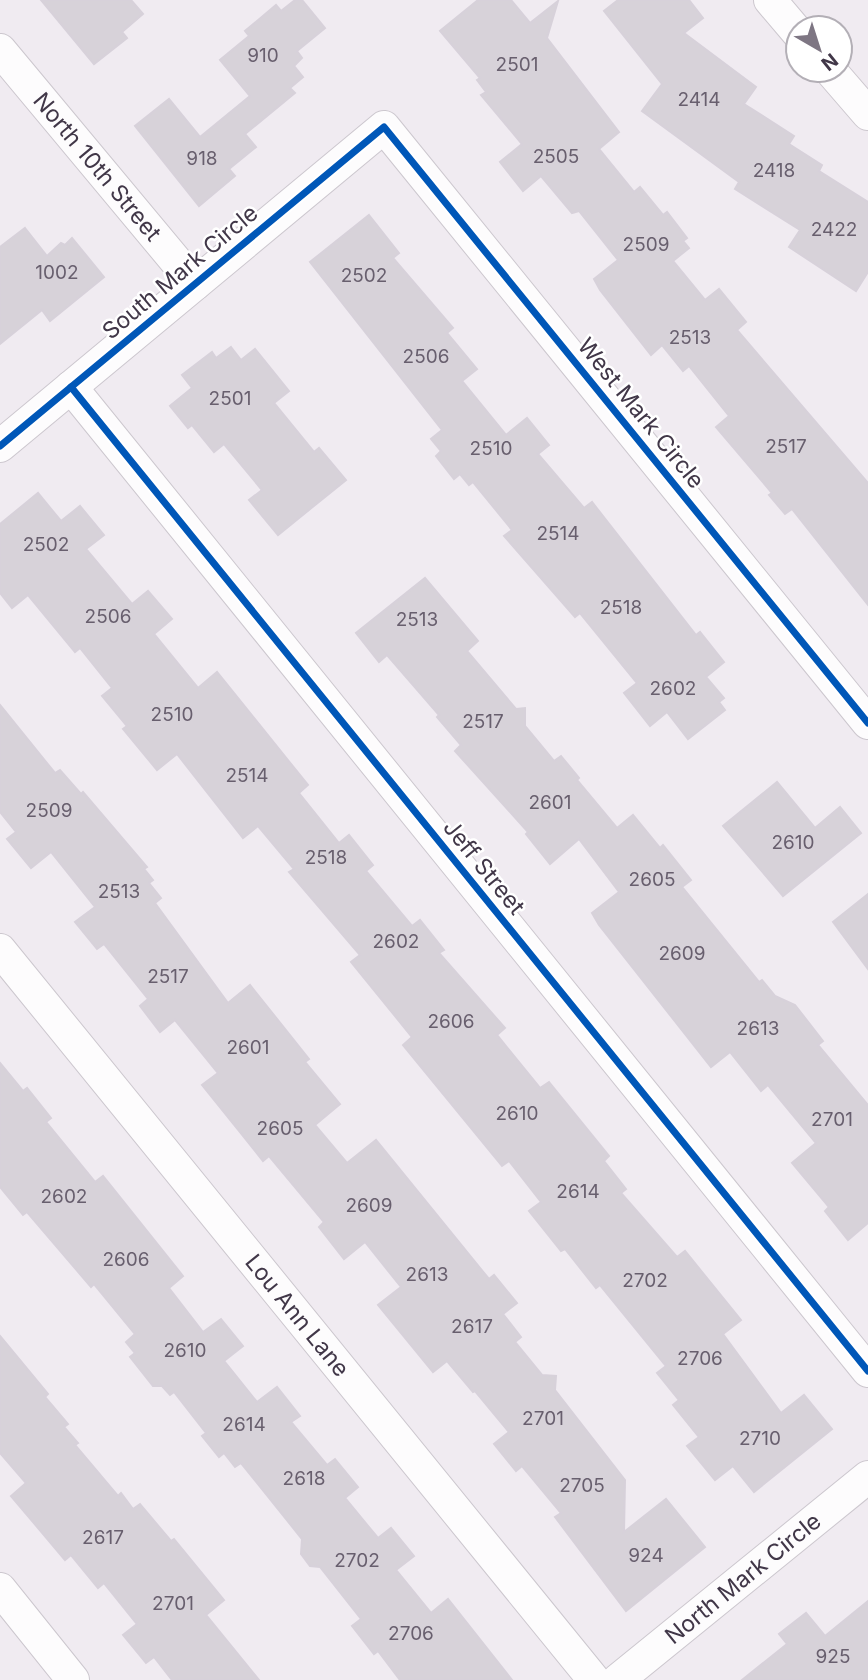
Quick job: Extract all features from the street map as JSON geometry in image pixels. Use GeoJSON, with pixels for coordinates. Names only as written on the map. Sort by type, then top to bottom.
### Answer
{"type":"FeatureCollection","features":[{"type":"Feature","properties":{"kind":"street"},"geometry":{"type":"LineString","coordinates":[[770,0],[784,16]]}},
{"type":"Feature","properties":{"kind":"street","name":"North 10th Street"},"geometry":{"type":"LineString","coordinates":[[0,50],[195,284]]}},
{"type":"Feature","properties":{"kind":"street"},"geometry":{"type":"LineString","coordinates":[[842,84],[868,114]]}},
{"type":"Feature","properties":{"kind":"street","name":"South Mark Circle"},"geometry":{"type":"LineString","coordinates":[[0,446],[384,127]]}},
{"type":"Feature","properties":{"kind":"street","name":"West Mark Circle"},"geometry":{"type":"LineString","coordinates":[[384,127],[868,723]]}},
{"type":"Feature","properties":{"kind":"street","name":"Jeff Street"},"geometry":{"type":"LineString","coordinates":[[71,387],[868,1371]]}},
{"type":"Feature","properties":{"kind":"street","name":"Lou Ann Lane"},"geometry":{"type":"LineString","coordinates":[[0,950],[594,1680]]}},
{"type":"Feature","properties":{"kind":"street","name":"North Mark Circle"},"geometry":{"type":"LineString","coordinates":[[618,1680],[868,1477]]}},
{"type":"Feature","properties":{"kind":"street"},"geometry":{"type":"LineString","coordinates":[[0,1589],[74,1680]]}},
{"type":"Feature","properties":{"kind":"building"},"geometry":{"type":"Polygon","coordinates":[[[41,0],[131,0],[143,14],[122,32],[127,38],[94,64],[41,0]]]}},
{"type":"Feature","properties":{"kind":"building"},"geometry":{"type":"Polygon","coordinates":[[[295,0],[302,0],[325,28],[297,51],[302,58],[294,66],[303,77],[290,88],[295,93],[245,134],[256,147],[229,169],[235,176],[199,206],[135,126],[169,99],[200,137],[250,96],[220,60],[249,36],[245,31],[276,5],[281,11],[295,0]]]}},
{"type":"Feature","properties":{"kind":"building"},"geometry":{"type":"Polygon","coordinates":[[[478,0],[511,0],[530,23],[558,1],[547,38],[619,132],[599,149],[634,192],[640,187],[663,215],[667,212],[687,238],[683,241],[689,248],[673,261],[705,300],[719,289],[746,322],[737,330],[868,483],[868,605],[792,509],[785,514],[769,495],[772,493],[716,427],[729,416],[689,366],[683,371],[662,345],[651,355],[600,290],[594,279],[618,260],[579,211],[572,213],[541,176],[523,191],[500,162],[522,144],[481,95],[486,92],[477,80],[480,78],[440,31],[478,0]]]}},
{"type":"Feature","properties":{"kind":"building"},"geometry":{"type":"Polygon","coordinates":[[[618,0],[689,0],[703,18],[684,33],[756,87],[744,104],[794,136],[789,144],[822,165],[819,171],[868,202],[868,272],[856,291],[789,247],[800,230],[735,189],[739,182],[642,111],[662,84],[604,11],[618,0]]]}},
{"type":"Feature","properties":{"kind":"building"},"geometry":{"type":"Polygon","coordinates":[[[369,215],[399,253],[393,258],[453,328],[447,333],[477,369],[462,381],[506,435],[527,418],[549,445],[538,454],[584,508],[592,502],[696,635],[700,632],[724,662],[706,677],[724,698],[719,702],[725,710],[688,739],[667,712],[650,726],[624,693],[637,683],[580,613],[575,617],[504,536],[512,530],[473,482],[469,485],[460,474],[454,479],[436,456],[441,451],[431,439],[442,430],[310,262],[369,215]]]}},
{"type":"Feature","properties":{"kind":"building"},"geometry":{"type":"Polygon","coordinates":[[[25,228],[47,256],[61,243],[65,245],[72,238],[104,277],[50,321],[42,310],[0,344],[0,247],[25,228]]]}},
{"type":"Feature","properties":{"kind":"building"},"geometry":{"type":"Polygon","coordinates":[[[231,347],[241,360],[255,349],[289,391],[274,403],[314,452],[319,448],[346,480],[278,535],[249,500],[262,490],[224,444],[214,452],[192,425],[188,428],[170,406],[192,388],[182,375],[212,352],[216,358],[231,347]]]}},
{"type":"Feature","properties":{"kind":"building"},"geometry":{"type":"Polygon","coordinates":[[[38,493],[61,521],[80,506],[104,535],[86,549],[132,604],[148,591],[172,619],[154,634],[198,688],[217,672],[308,785],[299,793],[339,843],[349,835],[373,865],[366,871],[412,926],[420,920],[444,950],[439,953],[505,1028],[497,1035],[540,1088],[549,1082],[609,1156],[604,1161],[626,1189],[621,1193],[677,1257],[685,1251],[741,1320],[723,1334],[781,1413],[804,1395],[832,1429],[754,1492],[733,1466],[715,1480],[687,1446],[699,1437],[673,1405],[679,1400],[657,1373],[666,1366],[600,1285],[596,1288],[565,1249],[561,1251],[529,1211],[541,1202],[509,1161],[502,1166],[403,1045],[412,1037],[351,962],[360,955],[289,872],[294,869],[258,826],[243,838],[177,754],[157,770],[123,729],[127,726],[102,696],[112,688],[80,648],[75,652],[28,595],[12,608],[0,593],[0,524],[38,493]]]}},
{"type":"Feature","properties":{"kind":"building"},"geometry":{"type":"Polygon","coordinates":[[[425,578],[478,641],[467,651],[516,709],[525,708],[525,726],[554,761],[561,756],[579,778],[577,780],[617,828],[633,815],[660,848],[663,845],[691,880],[682,887],[759,982],[762,980],[775,996],[795,1005],[823,1041],[818,1045],[868,1105],[868,1223],[848,1240],[825,1211],[829,1207],[792,1163],[816,1143],[768,1085],[761,1091],[730,1052],[711,1067],[599,925],[592,913],[619,892],[579,839],[550,864],[526,834],[528,832],[455,751],[461,745],[437,717],[439,715],[387,655],[379,662],[356,633],[425,578]]]}},
{"type":"Feature","properties":{"kind":"building"},"geometry":{"type":"Polygon","coordinates":[[[0,705],[55,773],[60,770],[81,794],[83,792],[147,867],[144,869],[153,880],[149,883],[161,898],[155,903],[228,1003],[250,985],[309,1059],[305,1062],[340,1104],[315,1125],[347,1163],[376,1140],[489,1279],[494,1275],[517,1303],[503,1314],[521,1337],[515,1342],[542,1375],[556,1376],[555,1390],[625,1480],[624,1532],[666,1499],[705,1547],[626,1611],[555,1517],[561,1513],[522,1466],[516,1471],[494,1444],[509,1432],[447,1361],[433,1372],[378,1305],[401,1287],[365,1242],[344,1259],[319,1227],[324,1222],[269,1156],[263,1161],[202,1085],[218,1073],[175,1020],[160,1032],[140,1006],[148,999],[104,944],[97,949],[75,922],[95,907],[51,852],[31,868],[7,839],[16,832],[0,812],[0,705]]]}},
{"type":"Feature","properties":{"kind":"building"},"geometry":{"type":"Polygon","coordinates":[[[777,782],[815,828],[840,807],[861,833],[783,896],[723,826],[777,782]]]}},
{"type":"Feature","properties":{"kind":"building"},"geometry":{"type":"Polygon","coordinates":[[[868,894],[868,969],[833,922],[868,894]]]}},
{"type":"Feature","properties":{"kind":"building"},"geometry":{"type":"Polygon","coordinates":[[[0,1063],[23,1091],[27,1088],[51,1118],[46,1122],[95,1182],[103,1176],[183,1276],[169,1288],[203,1332],[221,1319],[243,1346],[224,1361],[257,1402],[277,1387],[300,1416],[291,1422],[327,1465],[335,1459],[358,1487],[345,1498],[378,1538],[391,1528],[414,1556],[396,1570],[431,1613],[448,1599],[512,1680],[400,1680],[378,1651],[374,1654],[352,1626],[361,1619],[320,1567],[310,1566],[301,1554],[302,1539],[241,1463],[235,1467],[224,1453],[219,1457],[202,1436],[206,1433],[174,1392],[170,1395],[162,1386],[153,1386],[130,1357],[135,1353],[126,1342],[135,1334],[94,1284],[91,1287],[27,1212],[23,1215],[0,1187],[0,1063]]]}},
{"type":"Feature","properties":{"kind":"building"},"geometry":{"type":"Polygon","coordinates":[[[0,1336],[48,1394],[45,1397],[68,1424],[64,1427],[78,1443],[75,1445],[118,1496],[121,1493],[133,1509],[140,1504],[171,1541],[174,1539],[224,1600],[206,1615],[259,1680],[172,1680],[154,1657],[146,1663],[123,1635],[137,1624],[104,1583],[98,1588],[71,1555],[65,1560],[11,1496],[26,1483],[0,1453],[0,1336]]]}},
{"type":"Feature","properties":{"kind":"building"},"geometry":{"type":"Polygon","coordinates":[[[868,1601],[868,1680],[742,1680],[787,1644],[779,1634],[806,1613],[825,1636],[868,1601]]]}},
{"type":"Feature","properties":{"kind":"cycle path"},"geometry":{"type":"LineString","coordinates":[[0,446],[384,127],[868,723]]}},
{"type":"Feature","properties":{"kind":"cycle path"},"geometry":{"type":"LineString","coordinates":[[71,387],[868,1371]]}}]}
